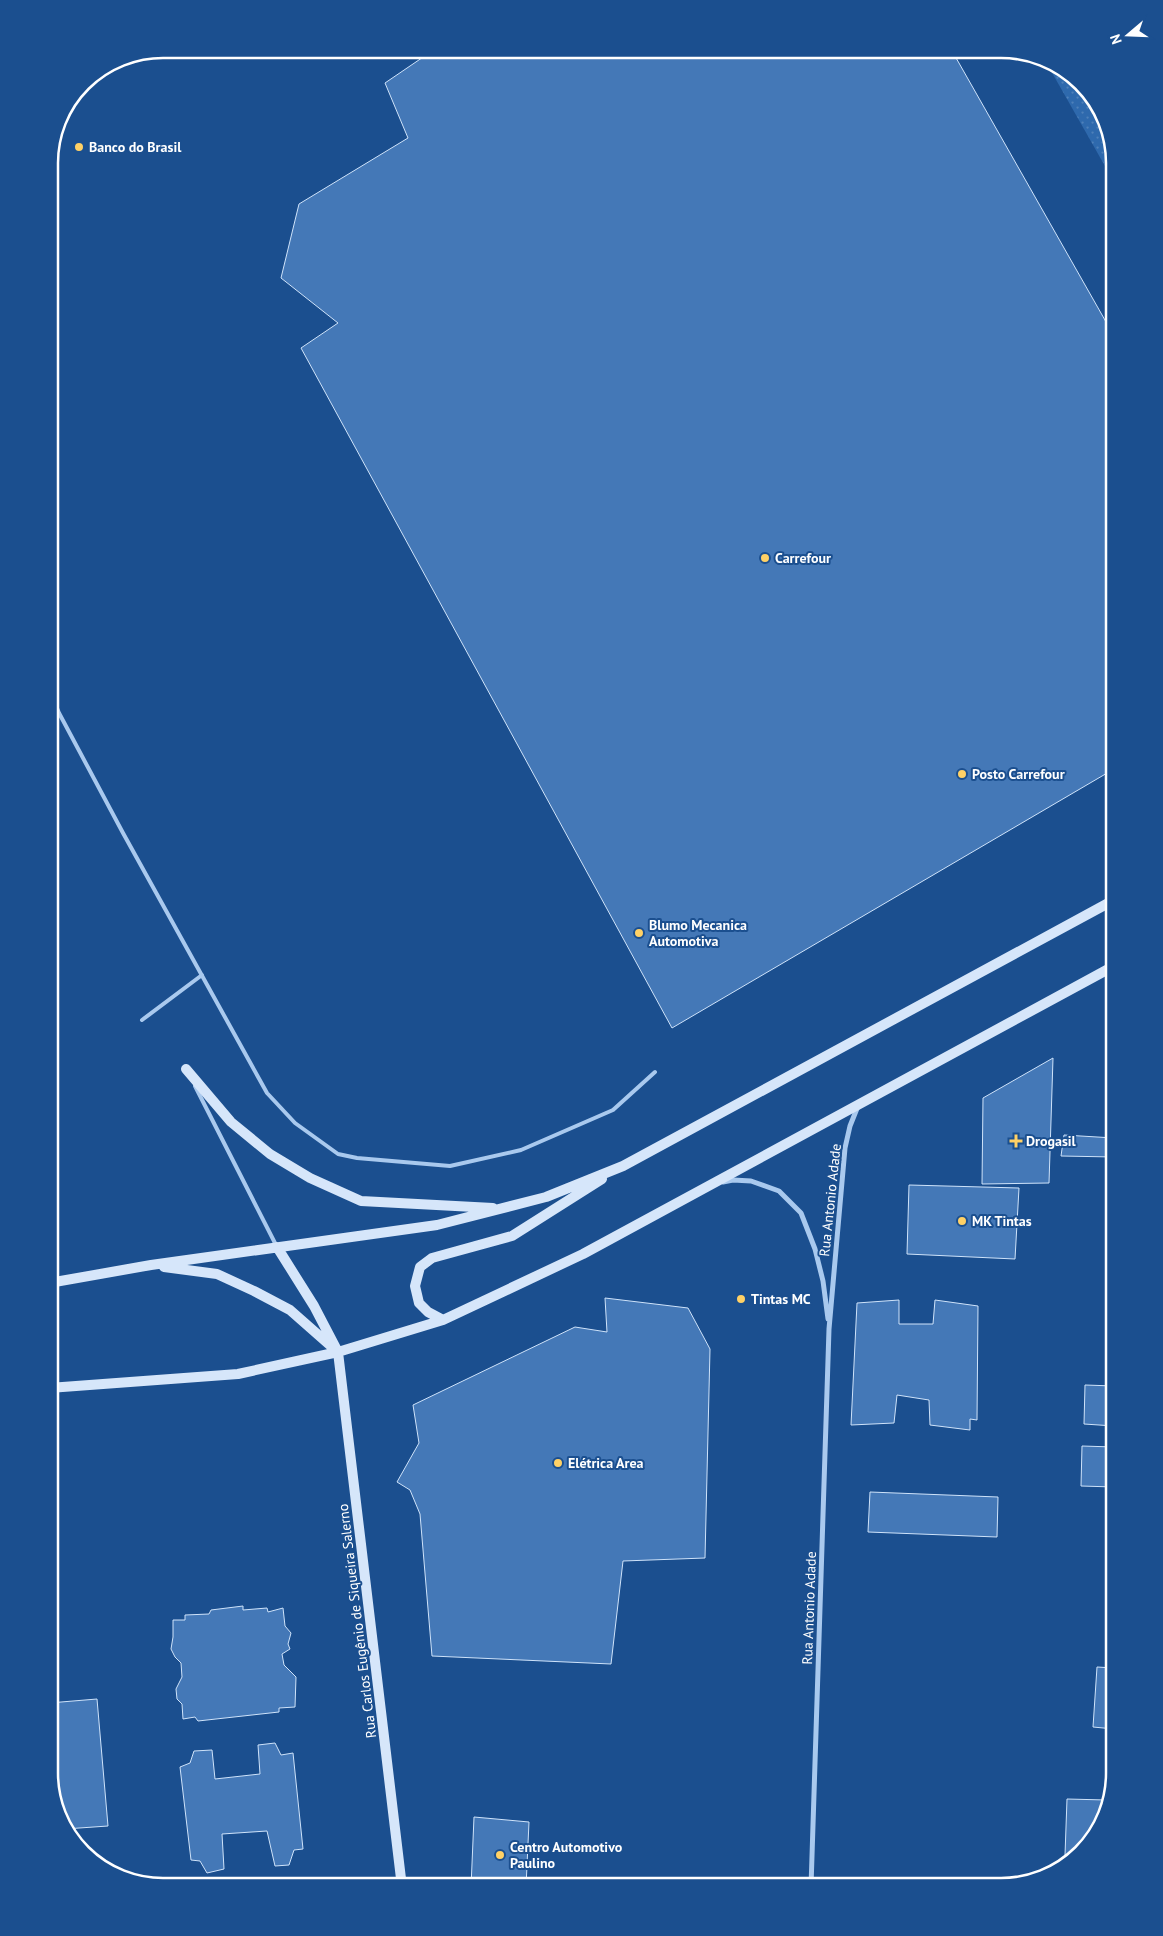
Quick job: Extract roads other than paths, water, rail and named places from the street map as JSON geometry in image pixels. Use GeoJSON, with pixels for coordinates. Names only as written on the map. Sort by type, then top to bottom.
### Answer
{"type":"FeatureCollection","features":[{"type":"Feature","properties":{"kind":"main road"},"geometry":{"type":"LineString","coordinates":[[444,1320],[428,1312],[419,1303],[415,1286],[420,1267],[432,1258],[512,1236],[623,1166],[1106,904]]}},
{"type":"Feature","properties":{"kind":"main road"},"geometry":{"type":"LineString","coordinates":[[58,1387],[238,1374],[338,1352],[444,1320],[583,1254],[1106,970]]}},
{"type":"Feature","properties":{"kind":"main road"},"geometry":{"type":"LineString","coordinates":[[186,1069],[231,1122],[270,1154],[310,1178],[360,1201],[504,1208]]}},
{"type":"Feature","properties":{"kind":"main road"},"geometry":{"type":"LineString","coordinates":[[58,1281],[151,1265],[437,1225],[546,1197],[623,1166]]}},
{"type":"Feature","properties":{"kind":"main road"},"geometry":{"type":"LineString","coordinates":[[277,1247],[314,1306],[338,1352]]}},
{"type":"Feature","properties":{"kind":"main road"},"geometry":{"type":"LineString","coordinates":[[151,1265],[218,1274],[290,1310],[338,1352]]}},
{"type":"Feature","properties":{"kind":"main road","name":"Rua Carlos Eugênio de Siqueira Salerno"},"geometry":{"type":"LineString","coordinates":[[338,1352],[401,1878]]}},
{"type":"Feature","properties":{"kind":"street","name":"Rua Antonio Adade"},"geometry":{"type":"LineString","coordinates":[[811,1878],[829,1329],[845,1148],[850,1126],[859,1105]]}},
{"type":"Feature","properties":{"kind":"street","name":"Rua Antonio Adade"},"geometry":{"type":"LineString","coordinates":[[710,1185],[732,1180],[751,1180],[779,1192],[801,1213],[815,1249],[829,1329]]}},
{"type":"Feature","properties":{"kind":"lane"},"geometry":{"type":"LineString","coordinates":[[58,709],[71,737],[267,1093],[295,1123],[338,1154],[357,1158],[450,1166],[521,1150],[612,1110],[655,1072]]}},
{"type":"Feature","properties":{"kind":"lane"},"geometry":{"type":"LineString","coordinates":[[142,1020],[202,975]]}},
{"type":"Feature","properties":{"kind":"lane"},"geometry":{"type":"LineString","coordinates":[[186,1069],[277,1247]]}},
{"type":"Feature","properties":{"kind":"place","name":"Banco do Brasil"},"geometry":{"type":"Point","coordinates":[79,147]}},
{"type":"Feature","properties":{"kind":"place","name":"Carrefour"},"geometry":{"type":"Point","coordinates":[765,558]}},
{"type":"Feature","properties":{"kind":"place","name":"Posto Carrefour"},"geometry":{"type":"Point","coordinates":[962,774]}},
{"type":"Feature","properties":{"kind":"place","name":"Blumo Mecanica Automotiva"},"geometry":{"type":"Point","coordinates":[639,933]}},
{"type":"Feature","properties":{"kind":"place","name":"Drogasil"},"geometry":{"type":"Point","coordinates":[1016,1141]}},
{"type":"Feature","properties":{"kind":"place","name":"MK Tintas"},"geometry":{"type":"Point","coordinates":[962,1221]}},
{"type":"Feature","properties":{"kind":"place","name":"Tintas MC"},"geometry":{"type":"Point","coordinates":[741,1299]}},
{"type":"Feature","properties":{"kind":"place","name":"Elétrica Area"},"geometry":{"type":"Point","coordinates":[558,1463]}},
{"type":"Feature","properties":{"kind":"place","name":"Centro Automotivo Paulino"},"geometry":{"type":"Point","coordinates":[500,1855]}}]}
